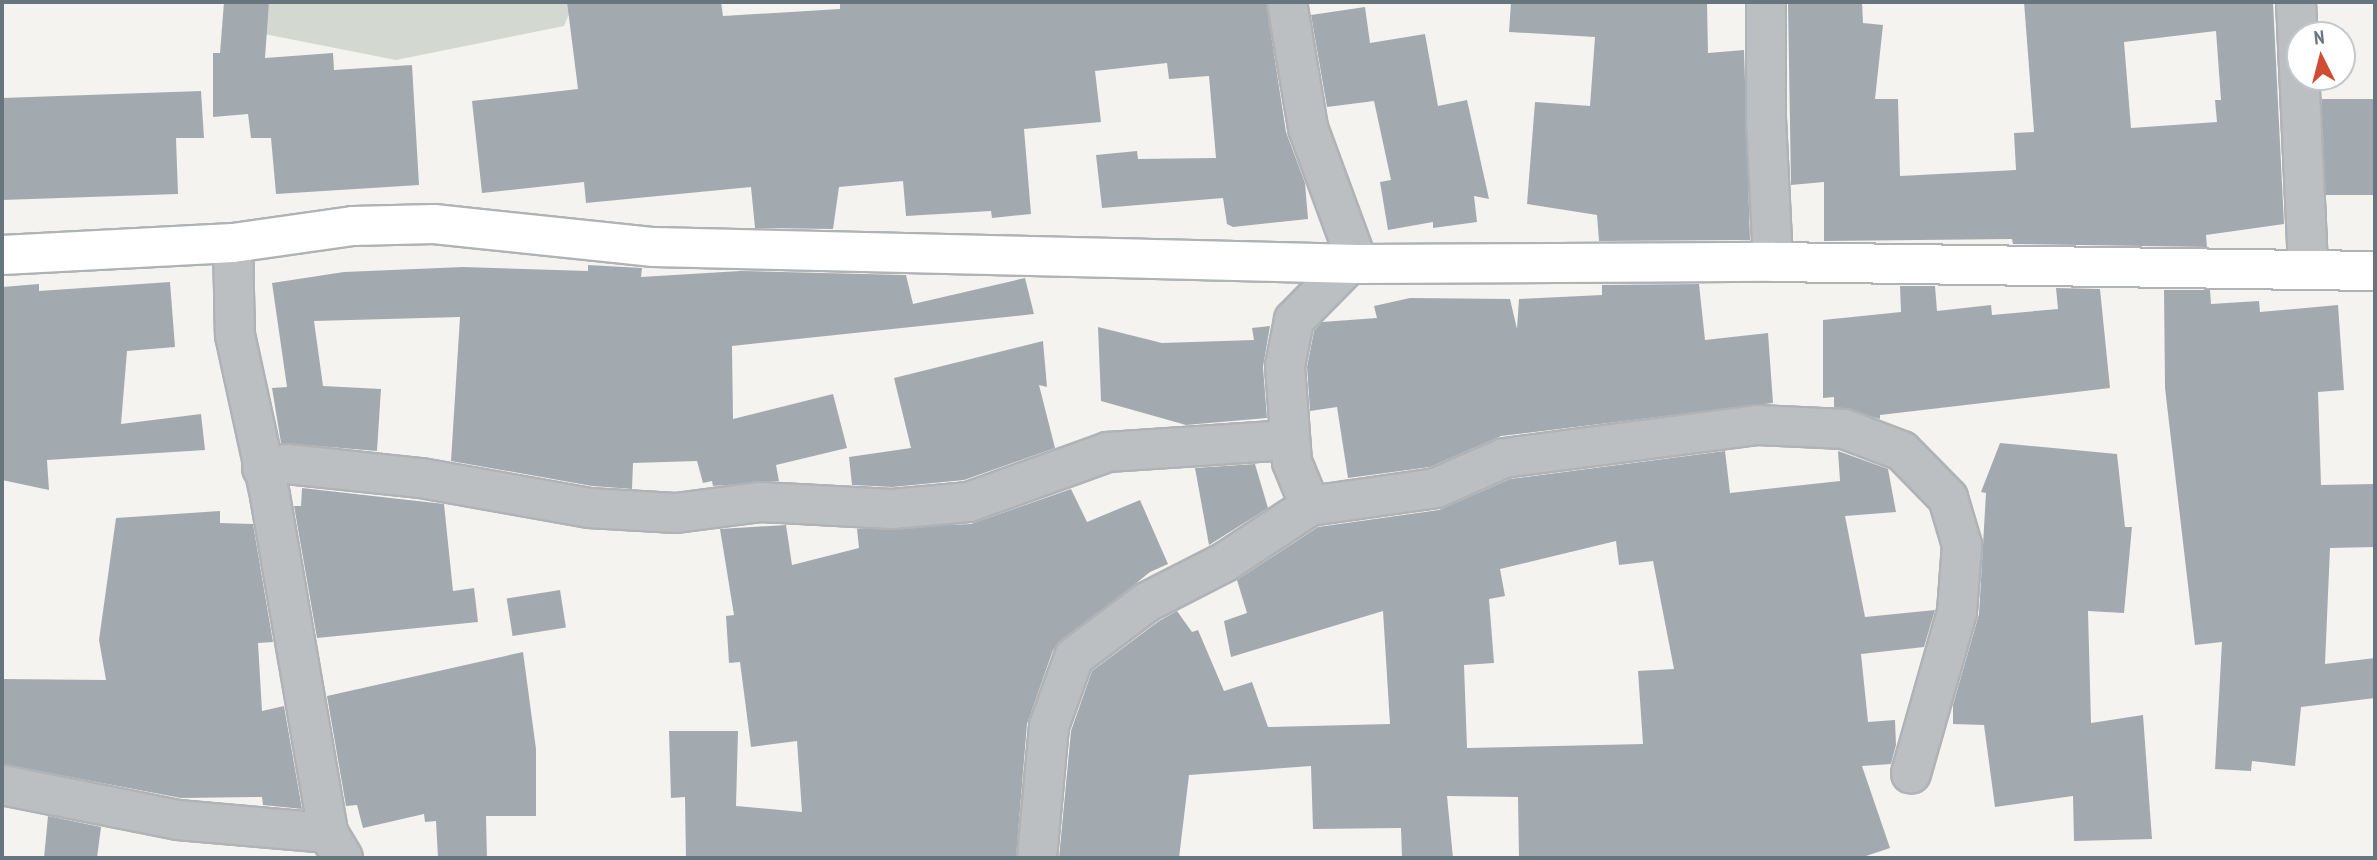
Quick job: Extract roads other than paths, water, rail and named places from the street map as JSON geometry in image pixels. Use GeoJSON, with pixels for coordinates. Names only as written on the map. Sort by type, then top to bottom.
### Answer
{"type":"FeatureCollection","features":[{"type":"Feature","properties":{"kind":"main road"},"geometry":{"type":"LineString","coordinates":[[2,255],[233,243],[354,226],[434,224],[654,247],[1354,264],[1773,262],[2375,271]]}},
{"type":"Feature","properties":{"kind":"street"},"geometry":{"type":"LineString","coordinates":[[1287,2],[1308,128],[1354,264],[1294,320],[1285,366],[1292,462],[1310,506]]}},
{"type":"Feature","properties":{"kind":"street"},"geometry":{"type":"LineString","coordinates":[[1766,2],[1766,119],[1773,262]]}},
{"type":"Feature","properties":{"kind":"street"},"geometry":{"type":"LineString","coordinates":[[2296,2],[2308,270]]}},
{"type":"Feature","properties":{"kind":"street"},"geometry":{"type":"LineString","coordinates":[[2,785],[178,820],[336,845],[234,335],[233,243]]}},
{"type":"Feature","properties":{"kind":"street"},"geometry":{"type":"LineString","coordinates":[[1037,858],[1049,726],[1074,657],[1147,602],[1225,562],[1310,506],[1436,488],[1504,458],[1758,425],[1843,429],[1902,452],[1948,498],[1962,545],[1957,612],[1911,774]]}},
{"type":"Feature","properties":{"kind":"street"},"geometry":{"type":"LineString","coordinates":[[262,468],[287,464],[421,478],[589,508],[676,513],[761,502],[892,509],[969,502],[1108,452],[1290,440]]}}]}
